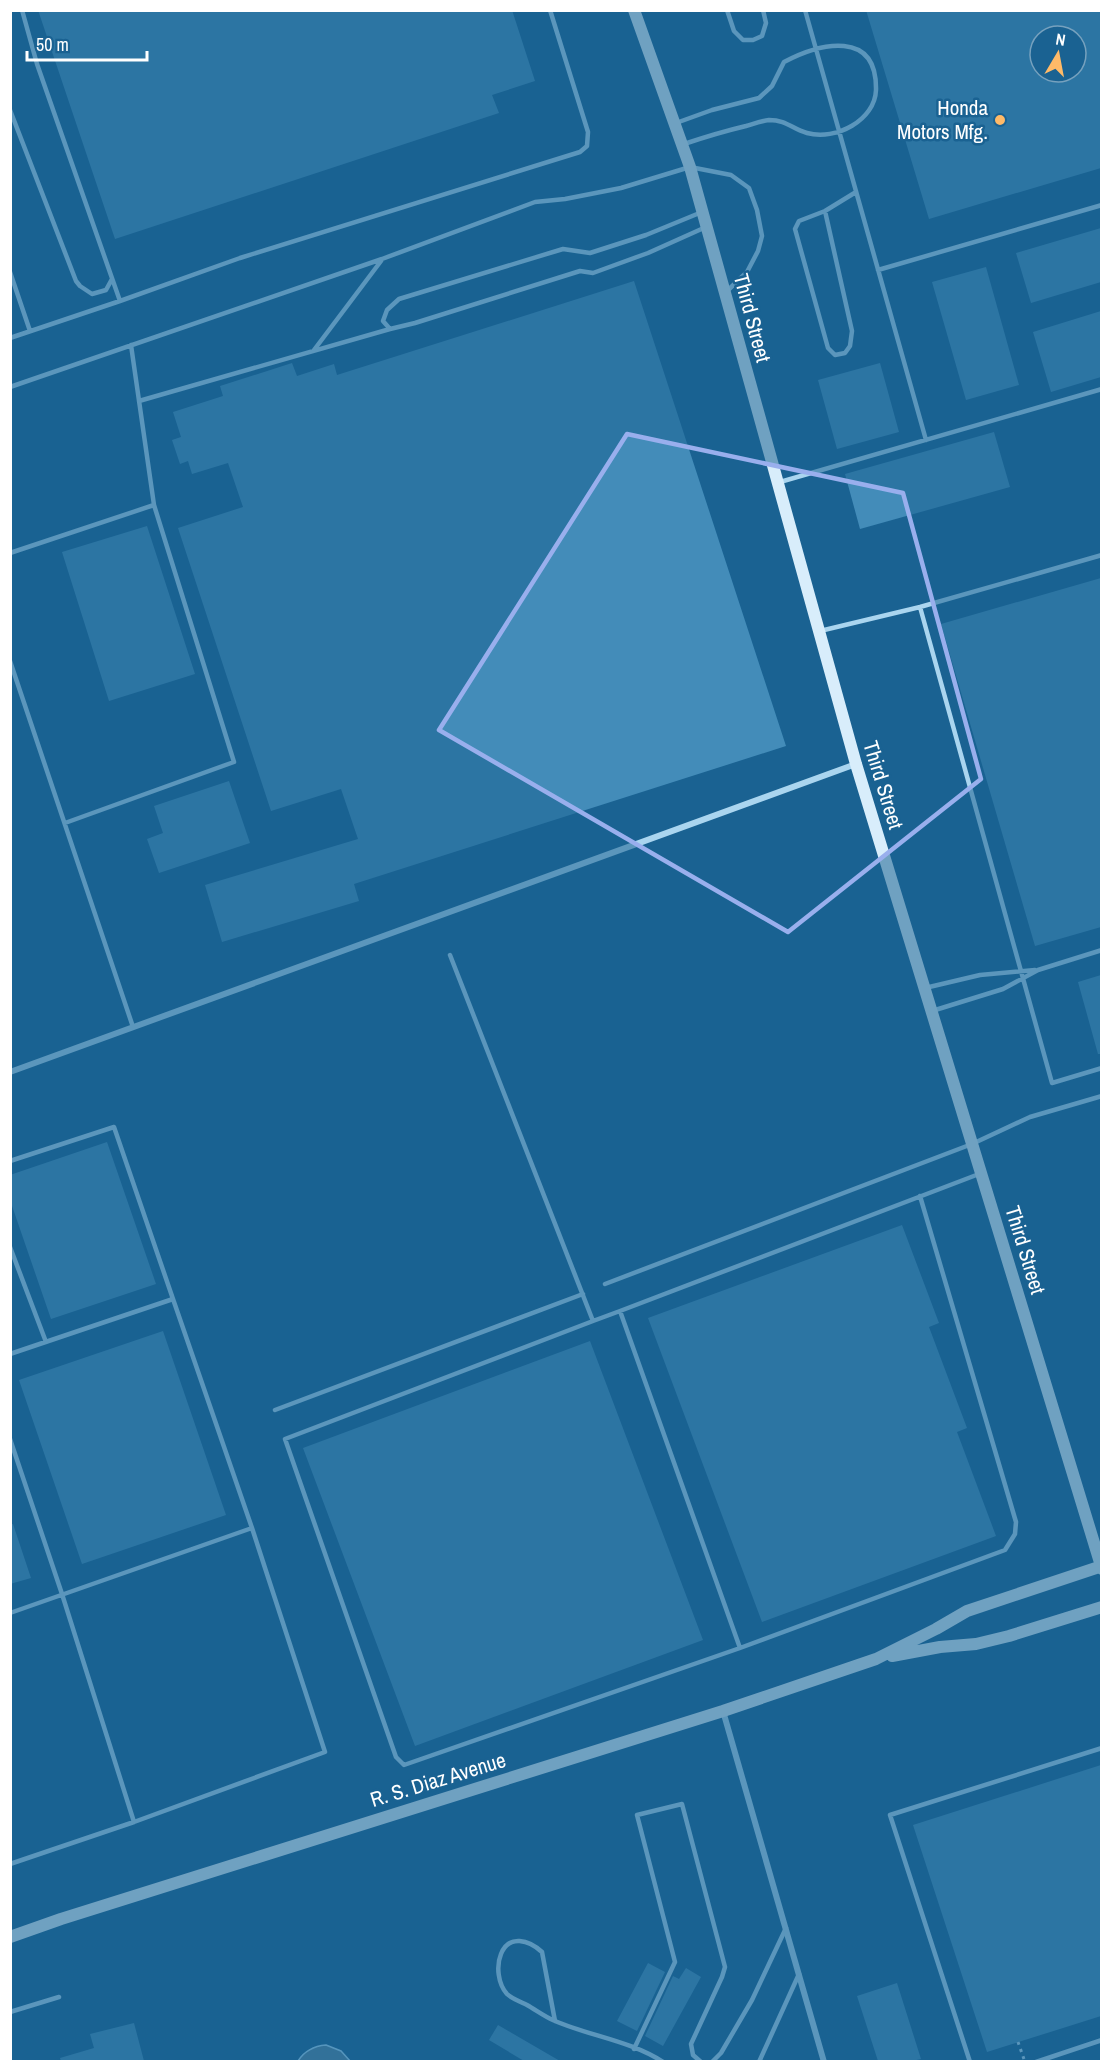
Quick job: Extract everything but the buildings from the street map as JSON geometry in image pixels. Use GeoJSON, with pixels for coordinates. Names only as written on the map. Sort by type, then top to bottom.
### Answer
{"type":"FeatureCollection","features":[{"type":"Feature","properties":{"kind":"street","name":"Third Street"},"geometry":{"type":"LineString","coordinates":[[634,10],[690,167],[856,764],[1101,1567]]}},
{"type":"Feature","properties":{"kind":"street"},"geometry":{"type":"LineString","coordinates":[[10,1072],[856,764]]}},
{"type":"Feature","properties":{"kind":"street","name":"R. S. Diaz Avenue"},"geometry":{"type":"LineString","coordinates":[[10,1937],[723,1711],[876,1659],[967,1611],[1101,1567]]}},
{"type":"Feature","properties":{"kind":"street","name":"R. S. Diaz Avenue"},"geometry":{"type":"LineString","coordinates":[[876,1659],[940,1647],[976,1644],[1101,1607]]}},
{"type":"Feature","properties":{"kind":"street"},"geometry":{"type":"LineString","coordinates":[[723,1711],[824,2061]]}},
{"type":"Feature","properties":{"kind":"lane"},"geometry":{"type":"LineString","coordinates":[[22,10],[37,64],[120,301]]}},
{"type":"Feature","properties":{"kind":"lane"},"geometry":{"type":"LineString","coordinates":[[10,338],[240,258],[580,152],[587,146],[588,132],[550,10]]}},
{"type":"Feature","properties":{"kind":"lane"},"geometry":{"type":"LineString","coordinates":[[727,10],[734,31],[742,40],[753,40],[762,36],[766,23],[763,10]]}},
{"type":"Feature","properties":{"kind":"lane"},"geometry":{"type":"LineString","coordinates":[[805,10],[926,440]]}},
{"type":"Feature","properties":{"kind":"lane"},"geometry":{"type":"LineString","coordinates":[[674,124],[712,110],[759,98],[772,86],[784,62],[815,48],[835,44],[855,48],[869,58],[876,81],[876,101],[867,115],[839,132],[806,133],[784,122],[767,120],[682,145]]}},
{"type":"Feature","properties":{"kind":"lane"},"geometry":{"type":"LineString","coordinates":[[10,110],[75,281],[92,294],[106,290],[112,279]]}},
{"type":"Feature","properties":{"kind":"lane"},"geometry":{"type":"LineString","coordinates":[[10,387],[382,260],[535,202],[565,199],[621,188],[690,167],[731,176],[748,188],[757,210],[762,236],[758,251],[747,272],[725,293]]}},
{"type":"Feature","properties":{"kind":"lane"},"geometry":{"type":"LineString","coordinates":[[825,211],[852,331],[850,346],[845,353],[835,355],[828,348],[795,229],[800,222],[825,211],[856,192]]}},
{"type":"Feature","properties":{"kind":"lane"},"geometry":{"type":"LineString","coordinates":[[878,270],[1101,205]]}},
{"type":"Feature","properties":{"kind":"lane"},"geometry":{"type":"LineString","coordinates":[[390,328],[383,321],[387,310],[399,299],[563,249],[590,253],[646,235],[702,212]]}},
{"type":"Feature","properties":{"kind":"lane"},"geometry":{"type":"LineString","coordinates":[[139,401],[390,328],[415,323],[580,271],[593,273],[706,227]]}},
{"type":"Feature","properties":{"kind":"lane"},"geometry":{"type":"LineString","coordinates":[[314,350],[382,260]]}},
{"type":"Feature","properties":{"kind":"lane"},"geometry":{"type":"LineString","coordinates":[[10,272],[30,331]]}},
{"type":"Feature","properties":{"kind":"lane"},"geometry":{"type":"LineString","coordinates":[[65,823],[234,762],[154,505],[131,345]]}},
{"type":"Feature","properties":{"kind":"lane"},"geometry":{"type":"LineString","coordinates":[[777,483],[1101,389]]}},
{"type":"Feature","properties":{"kind":"lane"},"geometry":{"type":"LineString","coordinates":[[10,553],[154,505]]}},
{"type":"Feature","properties":{"kind":"lane"},"geometry":{"type":"LineString","coordinates":[[819,631],[920,607],[1101,555]]}},
{"type":"Feature","properties":{"kind":"lane"},"geometry":{"type":"LineString","coordinates":[[920,607],[1053,1083],[1101,1068]]}},
{"type":"Feature","properties":{"kind":"lane"},"geometry":{"type":"LineString","coordinates":[[10,661],[133,1027]]}},
{"type":"Feature","properties":{"kind":"lane"},"geometry":{"type":"LineString","coordinates":[[932,1011],[1003,989],[1038,970],[1101,950]]}},
{"type":"Feature","properties":{"kind":"lane"},"geometry":{"type":"LineString","coordinates":[[450,955],[593,1321]]}},
{"type":"Feature","properties":{"kind":"lane"},"geometry":{"type":"LineString","coordinates":[[924,988],[980,975],[1038,970]]}},
{"type":"Feature","properties":{"kind":"lane"},"geometry":{"type":"LineString","coordinates":[[605,1284],[972,1144],[1030,1117],[1101,1096]]}},
{"type":"Feature","properties":{"kind":"lane"},"geometry":{"type":"LineString","coordinates":[[10,1161],[114,1127],[252,1528],[325,1752],[134,1822],[10,1864]]}},
{"type":"Feature","properties":{"kind":"lane"},"geometry":{"type":"LineString","coordinates":[[920,1196],[1016,1522],[1015,1534],[1005,1550],[740,1648],[404,1765],[396,1757],[285,1438],[620,1311],[920,1196],[981,1173]]}},
{"type":"Feature","properties":{"kind":"lane"},"geometry":{"type":"LineString","coordinates":[[10,1247],[46,1342]]}},
{"type":"Feature","properties":{"kind":"lane"},"geometry":{"type":"LineString","coordinates":[[275,1410],[583,1294]]}},
{"type":"Feature","properties":{"kind":"lane"},"geometry":{"type":"LineString","coordinates":[[10,1354],[173,1299]]}},
{"type":"Feature","properties":{"kind":"lane"},"geometry":{"type":"LineString","coordinates":[[620,1311],[740,1648]]}},
{"type":"Feature","properties":{"kind":"lane"},"geometry":{"type":"LineString","coordinates":[[10,1439],[134,1822]]}},
{"type":"Feature","properties":{"kind":"lane"},"geometry":{"type":"LineString","coordinates":[[10,1613],[252,1528]]}},
{"type":"Feature","properties":{"kind":"lane"},"geometry":{"type":"LineString","coordinates":[[970,2061],[890,1815],[1101,1748]]}},
{"type":"Feature","properties":{"kind":"lane"},"geometry":{"type":"LineString","coordinates":[[634,2049],[675,1962],[637,1815],[682,1804],[725,1967],[691,2044],[693,2055],[701,2061]]}},
{"type":"Feature","properties":{"kind":"lane"},"geometry":{"type":"LineString","coordinates":[[712,2061],[721,2053],[752,2000],[786,1929]]}},
{"type":"Feature","properties":{"kind":"lane"},"geometry":{"type":"LineString","coordinates":[[555,2021],[542,1952],[534,1944],[522,1940],[510,1943],[501,1952],[498,1965],[500,1982],[507,1994],[555,2021],[610,2038],[663,2061]]}},
{"type":"Feature","properties":{"kind":"lane"},"geometry":{"type":"LineString","coordinates":[[759,2061],[799,1974]]}},
{"type":"Feature","properties":{"kind":"lane"},"geometry":{"type":"LineString","coordinates":[[10,2012],[59,1997]]}},
{"type":"Feature","properties":{"kind":"lane"},"geometry":{"type":"LineString","coordinates":[[1036,2061],[1101,2040]]}},
{"type":"Feature","properties":{"kind":"path"},"geometry":{"type":"LineString","coordinates":[[1018,2042],[1024,2061]]}},
{"type":"Feature","properties":{"kind":"highlighted area"},"geometry":{"type":"Polygon","coordinates":[[[627,434],[903,493],[981,779],[788,932],[439,730],[627,434]]]}},
{"type":"Feature","properties":{"kind":"water"},"geometry":{"type":"Polygon","coordinates":[[[326,2045],[341,2051],[350,2061],[298,2061],[310,2049],[326,2045]]]}},
{"type":"Feature","properties":{"kind":"place","name":"Honda Motors Mfg."},"geometry":{"type":"Point","coordinates":[1000,120]}}]}
